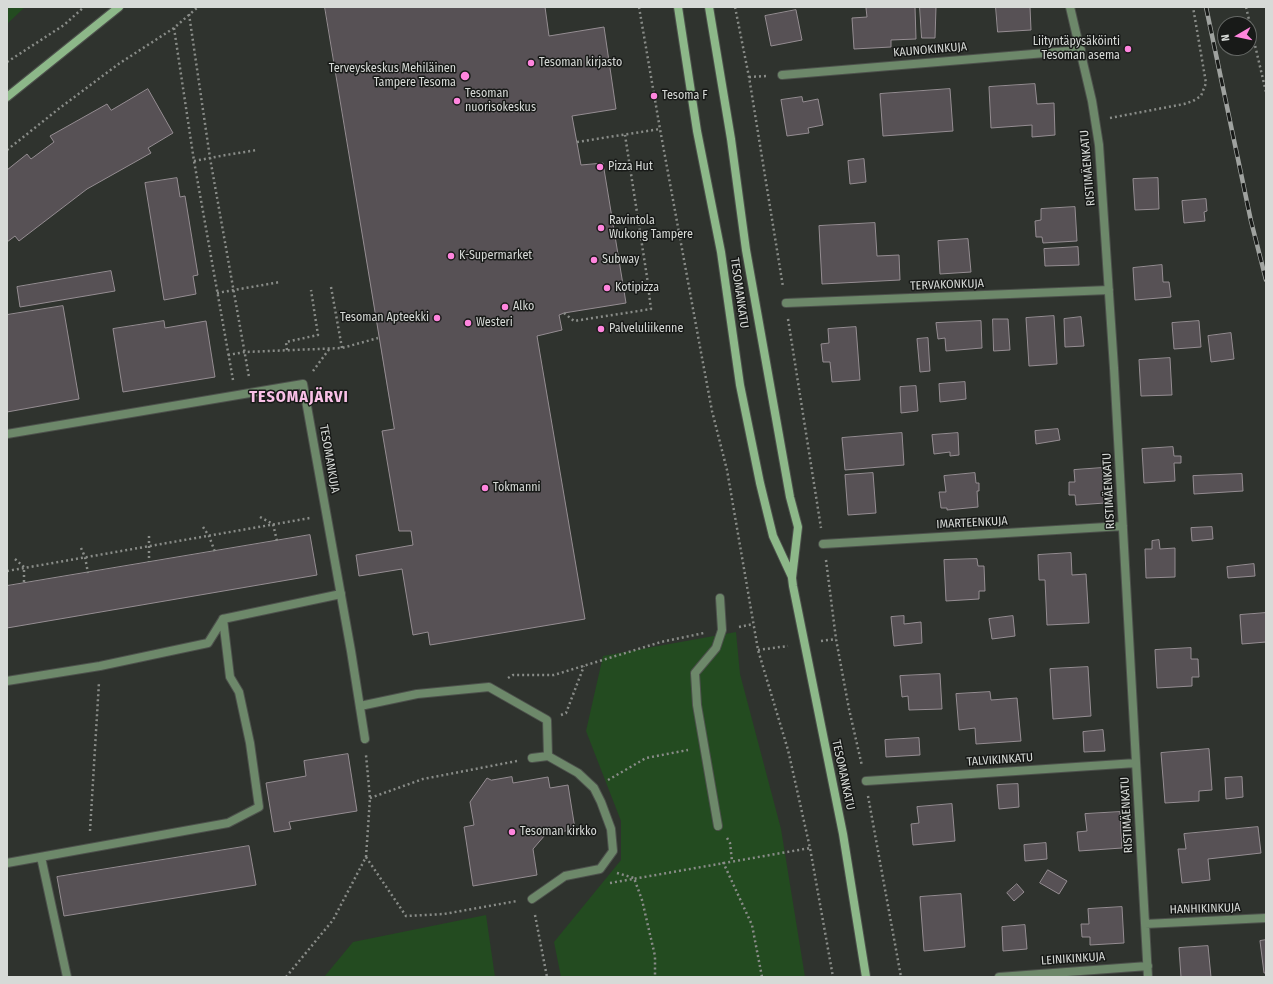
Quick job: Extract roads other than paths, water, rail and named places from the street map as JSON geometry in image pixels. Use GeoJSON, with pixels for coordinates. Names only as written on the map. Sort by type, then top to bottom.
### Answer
{"type":"FeatureCollection","features":[{"type":"Feature","properties":{"kind":"main road"},"geometry":{"type":"LineString","coordinates":[[7,97],[119,7]]}},
{"type":"Feature","properties":{"kind":"main road","name":"TESOMANKATU"},"geometry":{"type":"LineString","coordinates":[[678,7],[696,131],[721,252],[740,385],[760,484],[773,536],[792,578],[843,834],[866,977]]}},
{"type":"Feature","properties":{"kind":"main road","name":"TESOMANKATU"},"geometry":{"type":"LineString","coordinates":[[709,7],[731,140],[753,290],[790,497],[798,528],[792,578]]}},
{"type":"Feature","properties":{"kind":"street","name":"RISTIMÄENKATU"},"geometry":{"type":"LineString","coordinates":[[1070,7],[1096,120],[1109,290],[1148,977]]}},
{"type":"Feature","properties":{"kind":"street","name":"KAUNOKINKUJA"},"geometry":{"type":"LineString","coordinates":[[782,75],[1080,50]]}},
{"type":"Feature","properties":{"kind":"street","name":"TERVAKONKUJA"},"geometry":{"type":"LineString","coordinates":[[786,303],[1109,290]]}},
{"type":"Feature","properties":{"kind":"street","name":"TESOMANKUJA"},"geometry":{"type":"LineString","coordinates":[[7,434],[303,384],[341,594],[365,739]]}},
{"type":"Feature","properties":{"kind":"street","name":"IMARTEENKUJA"},"geometry":{"type":"LineString","coordinates":[[824,544],[1123,526]]}},
{"type":"Feature","properties":{"kind":"street"},"geometry":{"type":"LineString","coordinates":[[7,682],[100,666],[208,643],[223,619],[341,594]]}},
{"type":"Feature","properties":{"kind":"street"},"geometry":{"type":"LineString","coordinates":[[718,826],[697,705],[695,673],[716,648],[722,630],[720,598]]}},
{"type":"Feature","properties":{"kind":"street"},"geometry":{"type":"LineString","coordinates":[[7,863],[228,823],[259,807],[250,743],[239,692],[230,677],[223,619]]}},
{"type":"Feature","properties":{"kind":"street"},"geometry":{"type":"LineString","coordinates":[[360,706],[418,694],[490,687],[547,720],[548,756]]}},
{"type":"Feature","properties":{"kind":"street"},"geometry":{"type":"LineString","coordinates":[[532,758],[548,756],[578,773],[594,788],[611,829],[613,851],[600,869],[565,876],[532,899]]}},
{"type":"Feature","properties":{"kind":"street","name":"TALVIKINKATU"},"geometry":{"type":"LineString","coordinates":[[866,781],[1136,763]]}},
{"type":"Feature","properties":{"kind":"street"},"geometry":{"type":"LineString","coordinates":[[42,857],[68,977]]}},
{"type":"Feature","properties":{"kind":"street","name":"HANHIKINKUJA"},"geometry":{"type":"LineString","coordinates":[[1145,924],[1266,918]]}},
{"type":"Feature","properties":{"kind":"street","name":"LEINIKINKUJA"},"geometry":{"type":"LineString","coordinates":[[999,977],[1148,966]]}},
{"type":"Feature","properties":{"kind":"railway"},"geometry":{"type":"LineString","coordinates":[[1206,7],[1251,221],[1266,280]]}},
{"type":"Feature","properties":{"kind":"place","name":"Liityntäpysäköinti Tesoman asema"},"geometry":{"type":"Point","coordinates":[1128,49]}},
{"type":"Feature","properties":{"kind":"place","name":"Tesoman kirjasto"},"geometry":{"type":"Point","coordinates":[531,63]}},
{"type":"Feature","properties":{"kind":"place","name":"Terveyskeskus Mehiläinen Tampere Tesoma"},"geometry":{"type":"Point","coordinates":[465,76]}},
{"type":"Feature","properties":{"kind":"place","name":"Tesoma F"},"geometry":{"type":"Point","coordinates":[654,96]}},
{"type":"Feature","properties":{"kind":"place","name":"Tesoman nuorisokeskus"},"geometry":{"type":"Point","coordinates":[457,101]}},
{"type":"Feature","properties":{"kind":"place","name":"Pizza Hut"},"geometry":{"type":"Point","coordinates":[600,167]}},
{"type":"Feature","properties":{"kind":"place","name":"Ravintola Wukong Tampere"},"geometry":{"type":"Point","coordinates":[601,228]}},
{"type":"Feature","properties":{"kind":"place","name":"K-Supermarket"},"geometry":{"type":"Point","coordinates":[451,256]}},
{"type":"Feature","properties":{"kind":"place","name":"Subway"},"geometry":{"type":"Point","coordinates":[594,260]}},
{"type":"Feature","properties":{"kind":"place","name":"Kotipizza"},"geometry":{"type":"Point","coordinates":[607,288]}},
{"type":"Feature","properties":{"kind":"place","name":"Alko"},"geometry":{"type":"Point","coordinates":[505,307]}},
{"type":"Feature","properties":{"kind":"place","name":"Tesoman Apteekki"},"geometry":{"type":"Point","coordinates":[437,318]}},
{"type":"Feature","properties":{"kind":"place","name":"Westeri"},"geometry":{"type":"Point","coordinates":[468,323]}},
{"type":"Feature","properties":{"kind":"place","name":"Palveluliikenne"},"geometry":{"type":"Point","coordinates":[601,329]}},
{"type":"Feature","properties":{"kind":"place","name":"Tokmanni"},"geometry":{"type":"Point","coordinates":[485,488]}},
{"type":"Feature","properties":{"kind":"place","name":"Tesoman kirkko"},"geometry":{"type":"Point","coordinates":[512,832]}},
{"type":"Feature","properties":{"kind":"district","name":"TESOMAJÄRVI"},"geometry":{"type":"Point","coordinates":[299,398]}}]}
